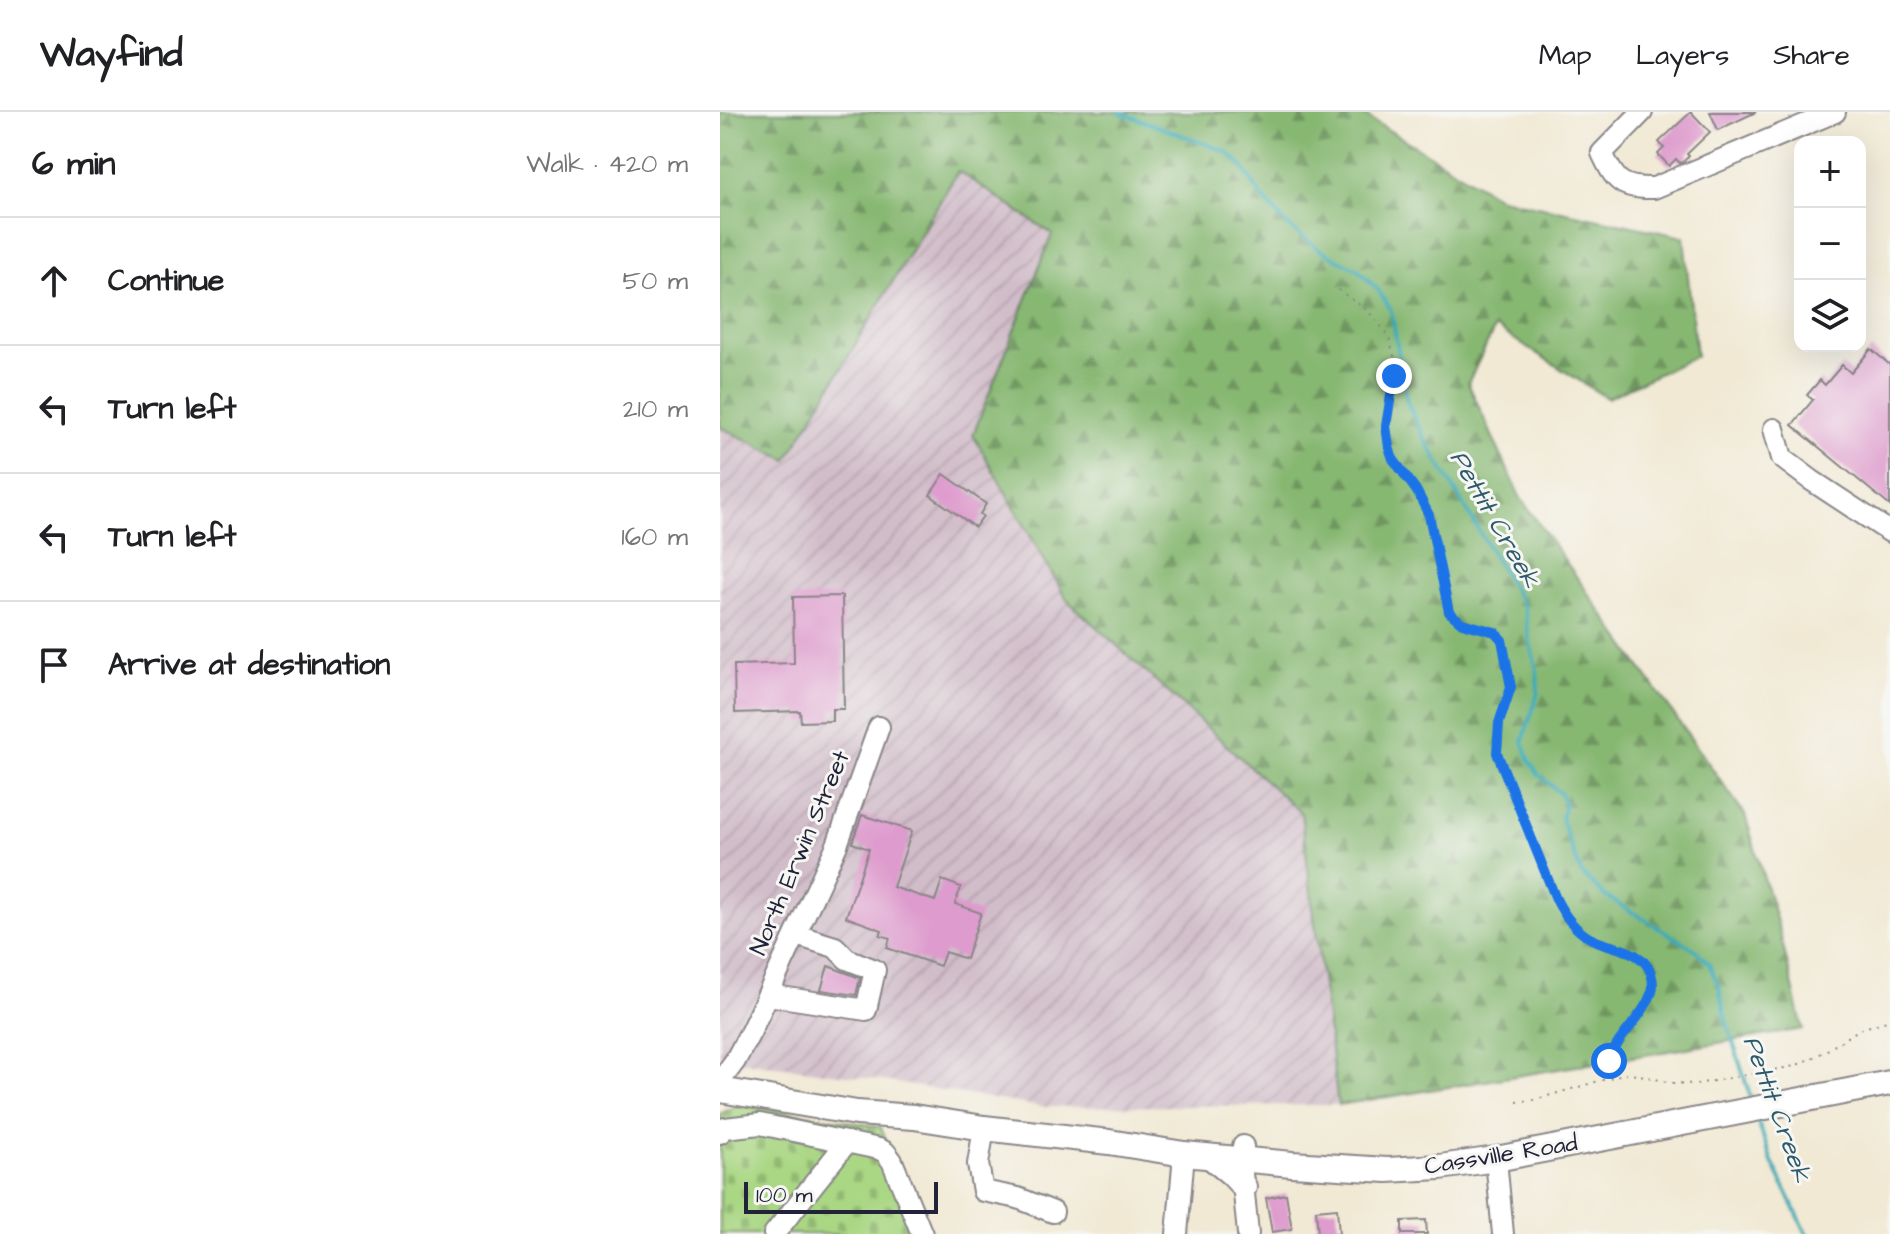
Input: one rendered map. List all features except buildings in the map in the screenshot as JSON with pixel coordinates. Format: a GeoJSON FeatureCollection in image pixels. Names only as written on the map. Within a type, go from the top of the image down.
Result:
{"type":"FeatureCollection","features":[{"type":"Feature","properties":{"kind":"main road","name":"Cassville Road"},"geometry":{"type":"LineString","coordinates":[[1109,1142],[1183,1141],[1243,1153],[1387,1170],[1440,1167],[1496,1159],[1857,1081],[1890,1069]]}},
{"type":"Feature","properties":{"kind":"main road","name":"Cassville Road"},"geometry":{"type":"LineString","coordinates":[[721,1080],[857,1113],[914,1117],[1211,1157],[1243,1153],[1434,1154],[1707,1111]]}},
{"type":"Feature","properties":{"kind":"main road","name":"Cassville Road"},"geometry":{"type":"LineString","coordinates":[[1857,1081],[1890,1083]]}},
{"type":"Feature","properties":{"kind":"main road"},"geometry":{"type":"LineString","coordinates":[[1211,1157],[1244,1187]]}},
{"type":"Feature","properties":{"kind":"street"},"geometry":{"type":"LineString","coordinates":[[1642,112],[1602,153],[1613,177],[1635,189],[1654,188],[1835,112]]}},
{"type":"Feature","properties":{"kind":"street"},"geometry":{"type":"LineString","coordinates":[[1774,429],[1782,458],[1890,532]]}},
{"type":"Feature","properties":{"kind":"street","name":"North Erwin Street"},"geometry":{"type":"LineString","coordinates":[[721,1080],[735,1061],[768,995],[837,845],[879,727]]}},
{"type":"Feature","properties":{"kind":"street"},"geometry":{"type":"LineString","coordinates":[[768,995],[866,1010],[875,970],[847,959],[835,947],[796,935]]}},
{"type":"Feature","properties":{"kind":"street"},"geometry":{"type":"LineString","coordinates":[[720,1133],[725,1128],[760,1124],[874,1147],[889,1156],[922,1234]]}},
{"type":"Feature","properties":{"kind":"street"},"geometry":{"type":"LineString","coordinates":[[984,1128],[978,1164],[983,1191],[1018,1198],[1053,1212]]}},
{"type":"Feature","properties":{"kind":"street"},"geometry":{"type":"LineString","coordinates":[[774,1234],[847,1142]]}},
{"type":"Feature","properties":{"kind":"street"},"geometry":{"type":"LineString","coordinates":[[1243,1153],[1248,1234]]}},
{"type":"Feature","properties":{"kind":"street"},"geometry":{"type":"LineString","coordinates":[[1177,1234],[1184,1154]]}},
{"type":"Feature","properties":{"kind":"street"},"geometry":{"type":"LineString","coordinates":[[1496,1159],[1503,1234]]}},
{"type":"Feature","properties":{"kind":"path"},"geometry":{"type":"LineString","coordinates":[[1338,290],[1367,310],[1389,338],[1394,356],[1394,376],[1386,435],[1393,459],[1416,490],[1429,515],[1449,612],[1462,623],[1495,632],[1502,640],[1511,687],[1499,723],[1497,753],[1561,909],[1570,923],[1591,938],[1638,955],[1652,976],[1653,988],[1646,1004],[1611,1057],[1608,1066],[1610,1077]]}},
{"type":"Feature","properties":{"kind":"path"},"geometry":{"type":"LineString","coordinates":[[1517,1102],[1615,1076],[1631,1074],[1671,1083],[1697,1084],[1795,1066],[1860,1029],[1890,1020]]}},
{"type":"Feature","properties":{"kind":"shaded area"},"geometry":{"type":"Polygon","coordinates":[[[958,171],[1053,234],[973,435],[1067,600],[1301,813],[1338,1105],[1042,1107],[720,1058],[720,427],[787,460],[958,171]]]}},
{"type":"Feature","properties":{"kind":"green space"},"geometry":{"type":"Polygon","coordinates":[[[720,112],[1359,112],[1500,198],[1684,237],[1696,356],[1607,398],[1495,327],[1468,383],[1520,497],[1745,815],[1779,929],[1803,1029],[1338,1105],[1301,813],[1067,600],[973,435],[1052,234],[958,171],[787,460],[720,427],[720,112]]]}},
{"type":"Feature","properties":{"kind":"green space"},"geometry":{"type":"Polygon","coordinates":[[[740,1104],[880,1127],[931,1234],[720,1234],[720,1114],[740,1104]]]}},
{"type":"Feature","properties":{"kind":"waterway","name":"Pettit Creek"},"geometry":{"type":"LineString","coordinates":[[1119,112],[1227,152],[1242,166],[1262,197],[1288,226],[1320,250],[1357,269],[1378,290],[1391,310],[1407,402],[1424,438],[1524,607],[1537,670],[1538,693],[1523,741],[1538,774],[1560,793],[1565,804],[1561,819],[1581,873],[1605,896],[1696,950],[1709,964],[1719,987],[1725,1017],[1751,1099]]}},
{"type":"Feature","properties":{"kind":"waterway","name":"Pettit Creek"},"geometry":{"type":"LineString","coordinates":[[1757,1119],[1772,1162],[1807,1234]]}},
{"type":"Feature","properties":{"kind":"route"},"geometry":{"type":"LineString","coordinates":[[1394,376],[1386,426],[1389,447],[1393,459],[1416,490],[1429,515],[1449,612],[1462,623],[1495,632],[1502,640],[1511,687],[1497,732],[1497,753],[1556,899],[1570,923],[1597,941],[1638,955],[1652,976],[1653,988],[1646,1004],[1609,1061]]}}]}
